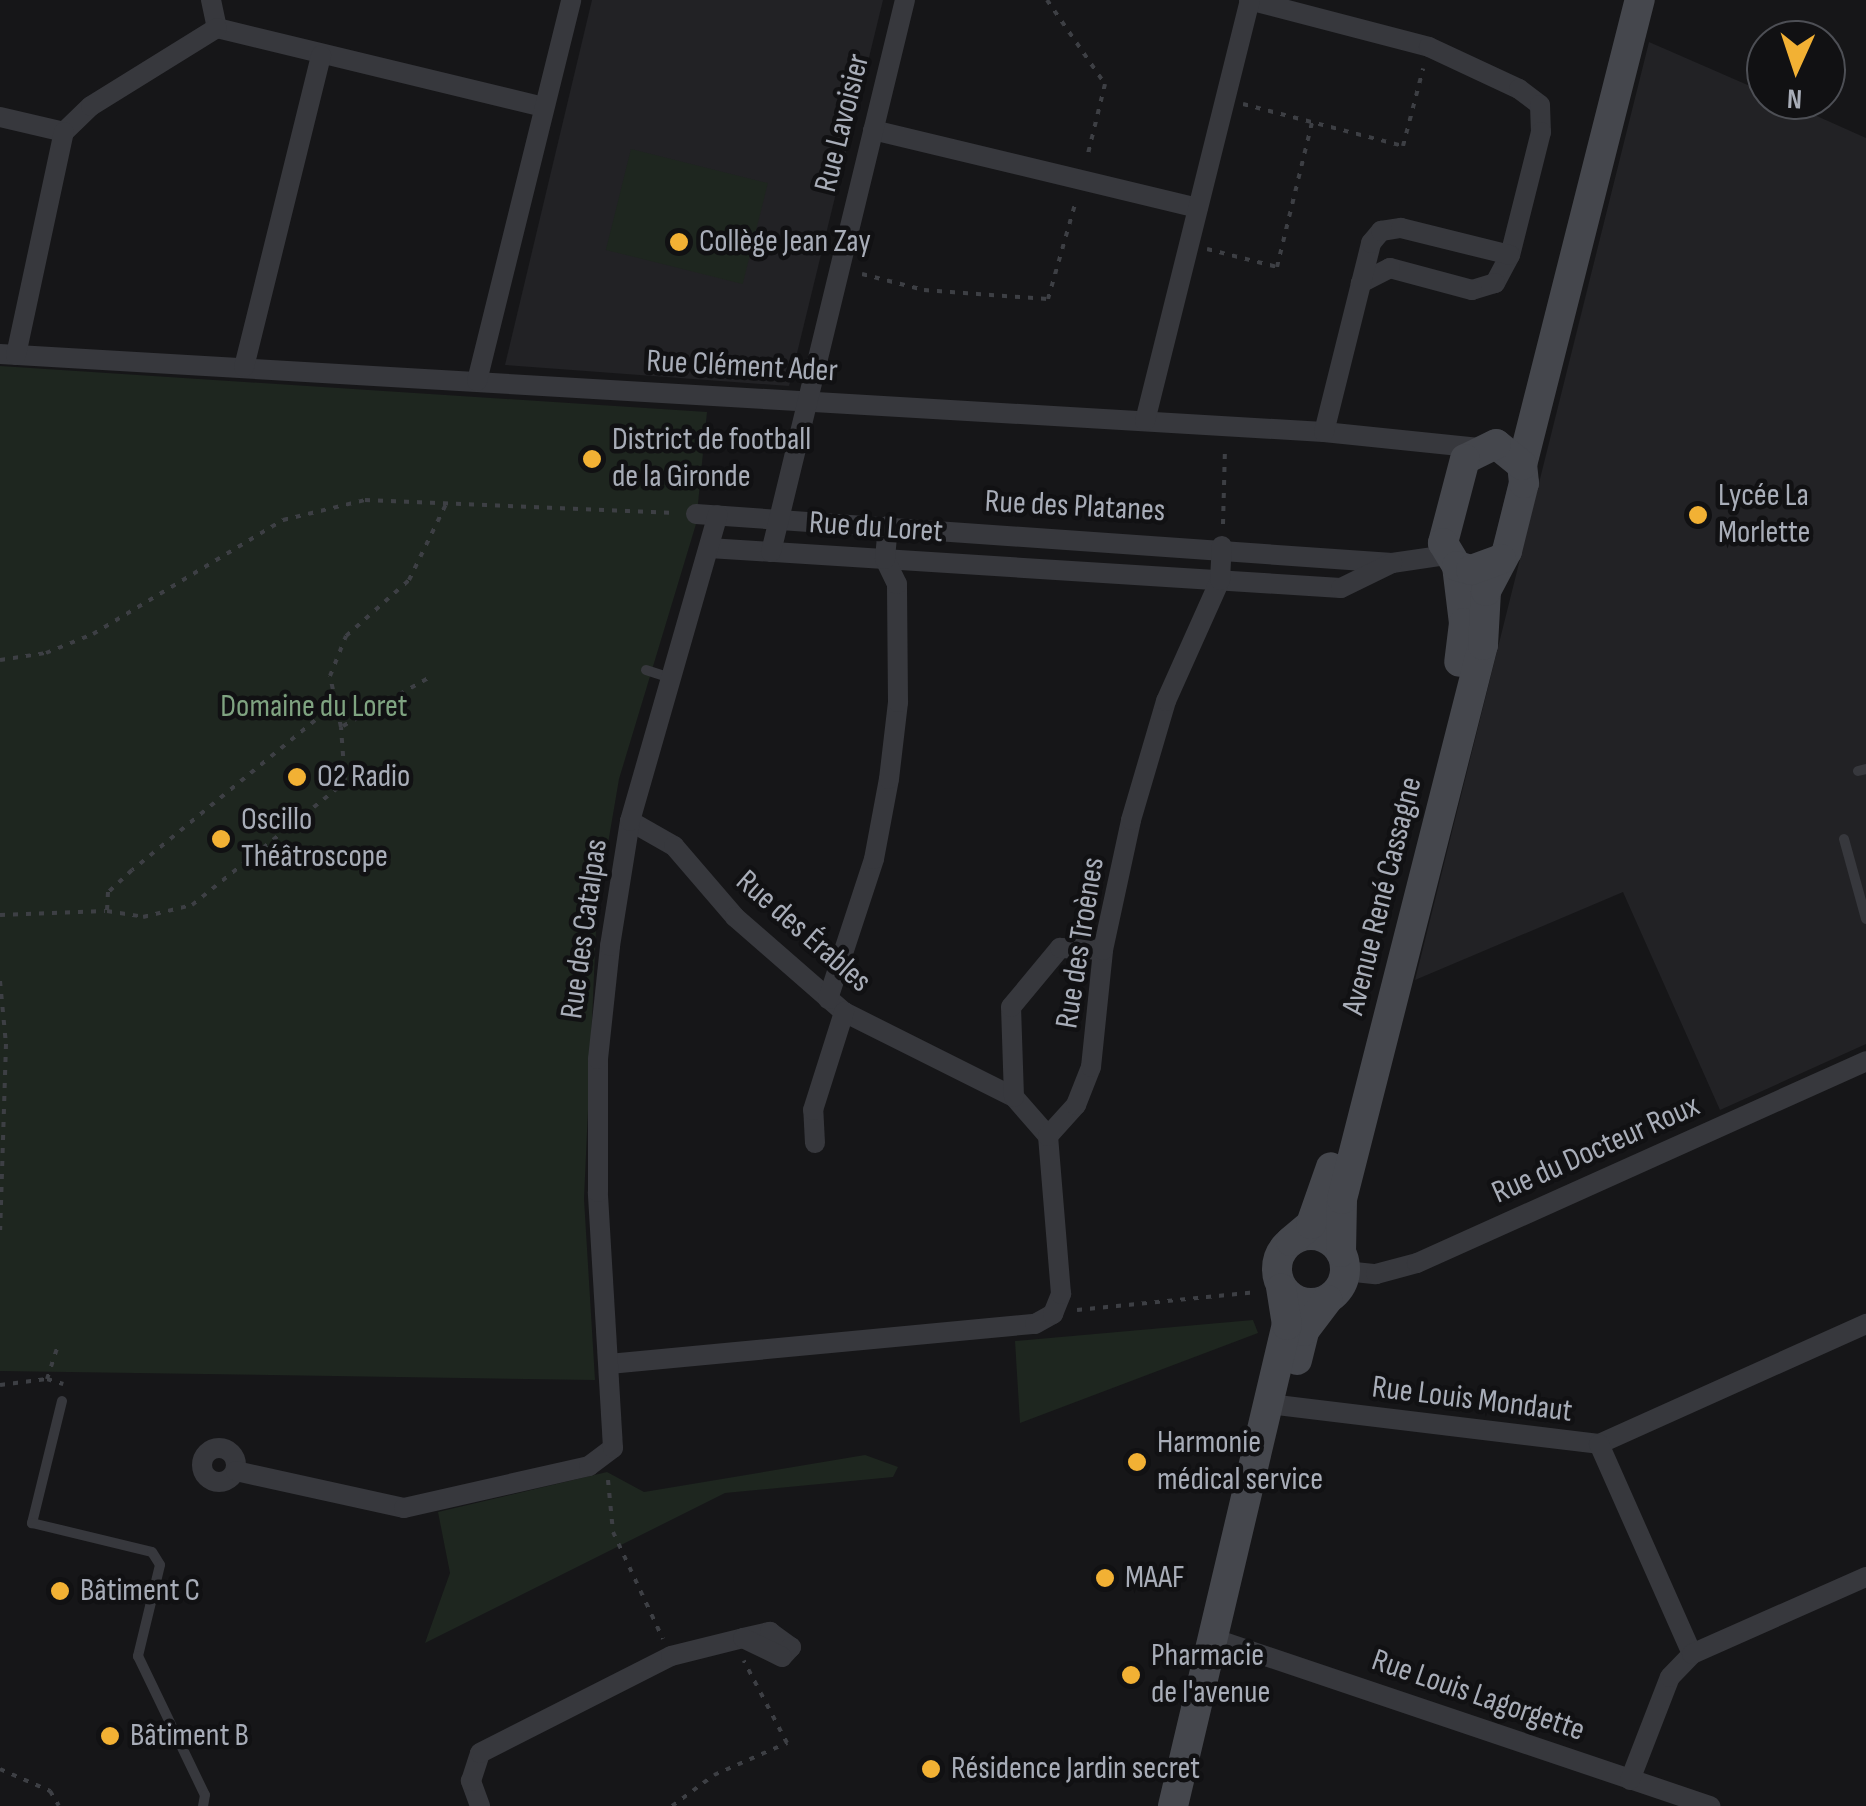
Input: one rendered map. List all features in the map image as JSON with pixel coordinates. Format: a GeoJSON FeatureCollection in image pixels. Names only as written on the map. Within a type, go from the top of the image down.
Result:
{"type":"FeatureCollection","features":[{"type":"Feature","properties":{"kind":"main road","name":"Avenue René Cassagne"},"geometry":{"type":"LineString","coordinates":[[1277,1405],[1287,1325],[1276,1268],[1292,1240],[1311,1224],[1324,1197],[1462,654],[1452,560],[1443,542],[1456,480],[1465,459],[1509,419],[1519,391],[1621,0]]}},
{"type":"Feature","properties":{"kind":"main road","name":"Avenue René Cassagne"},"geometry":{"type":"LineString","coordinates":[[1172,1806],[1220,1640],[1277,1405],[1304,1331],[1327,1300],[1343,1262],[1342,1199],[1483,645],[1486,592],[1501,559],[1524,484],[1522,465],[1640,0]]}},
{"type":"Feature","properties":{"kind":"main road"},"geometry":{"type":"LineString","coordinates":[[1479,448],[1496,444],[1522,465]]}},
{"type":"Feature","properties":{"kind":"main road"},"geometry":{"type":"LineString","coordinates":[[1452,560],[1471,570],[1501,559]]}},
{"type":"Feature","properties":{"kind":"main road"},"geometry":{"type":"LineString","coordinates":[[1292,1240],[1324,1238],[1343,1262]]}},
{"type":"Feature","properties":{"kind":"main road"},"geometry":{"type":"LineString","coordinates":[[1282,1288],[1297,1301],[1327,1300]]}},
{"type":"Feature","properties":{"kind":"main road","name":"Avenue René Cassagne"},"geometry":{"type":"LineString","coordinates":[[1191,1806],[1220,1640]]}},
{"type":"Feature","properties":{"kind":"street"},"geometry":{"type":"LineString","coordinates":[[210,0],[217,28]]}},
{"type":"Feature","properties":{"kind":"street"},"geometry":{"type":"LineString","coordinates":[[477,381],[571,0]]}},
{"type":"Feature","properties":{"kind":"street","name":"Rue Lavoisier"},"geometry":{"type":"LineString","coordinates":[[771,552],[803,400],[906,0]]}},
{"type":"Feature","properties":{"kind":"street"},"geometry":{"type":"LineString","coordinates":[[1145,421],[1250,0],[1317,7],[1429,47],[1519,88],[1540,105],[1541,132],[1510,255],[1494,283],[1472,290],[1390,268],[1361,283]]}},
{"type":"Feature","properties":{"kind":"street"},"geometry":{"type":"LineString","coordinates":[[8,354],[64,132],[91,106],[217,28],[544,108]]}},
{"type":"Feature","properties":{"kind":"street"},"geometry":{"type":"LineString","coordinates":[[244,367],[321,55]]}},
{"type":"Feature","properties":{"kind":"street"},"geometry":{"type":"LineString","coordinates":[[0,118],[64,132]]}},
{"type":"Feature","properties":{"kind":"street"},"geometry":{"type":"LineString","coordinates":[[873,130],[1198,208]]}},
{"type":"Feature","properties":{"kind":"street"},"geometry":{"type":"LineString","coordinates":[[1324,432],[1361,283],[1381,231],[1401,228],[1510,255]]}},
{"type":"Feature","properties":{"kind":"street","name":"Rue Clément Ader"},"geometry":{"type":"LineString","coordinates":[[8,354],[1324,432],[1479,448]]}},
{"type":"Feature","properties":{"kind":"street","name":"Rue des Platanes"},"geometry":{"type":"LineString","coordinates":[[707,514],[1222,541],[1392,563],[1452,560]]}},
{"type":"Feature","properties":{"kind":"street","name":"Rue des Catalpas"},"geometry":{"type":"LineString","coordinates":[[604,1460],[616,1432],[598,1058],[630,821],[709,548],[707,514]]}},
{"type":"Feature","properties":{"kind":"street"},"geometry":{"type":"LineString","coordinates":[[815,1144],[812,1110],[890,779],[898,702],[896,584],[885,559],[888,526]]}},
{"type":"Feature","properties":{"kind":"street"},"geometry":{"type":"LineString","coordinates":[[1220,580],[1222,541]]}},
{"type":"Feature","properties":{"kind":"street","name":"Rue du Loret"},"geometry":{"type":"LineString","coordinates":[[709,548],[1340,588],[1392,563]]}},
{"type":"Feature","properties":{"kind":"street","name":"Rue des Troènes"},"geometry":{"type":"LineString","coordinates":[[1048,1136],[1076,1105],[1091,1067],[1104,950],[1166,701],[1220,580]]}},
{"type":"Feature","properties":{"kind":"street","name":"Rue des Érables"},"geometry":{"type":"LineString","coordinates":[[630,821],[674,846],[736,917],[836,1006],[1014,1097],[1048,1136]]}},
{"type":"Feature","properties":{"kind":"street"},"geometry":{"type":"LineString","coordinates":[[1014,1097],[1012,1007],[1060,948],[1104,950]]}},
{"type":"Feature","properties":{"kind":"street","name":"Rue du Docteur Roux"},"geometry":{"type":"LineString","coordinates":[[1343,1262],[1376,1274],[1417,1263],[1866,1061]]}},
{"type":"Feature","properties":{"kind":"street"},"geometry":{"type":"LineString","coordinates":[[610,1364],[1035,1324],[1052,1314],[1061,1294],[1048,1136]]}},
{"type":"Feature","properties":{"kind":"street","name":"Rue Louis Mondaut"},"geometry":{"type":"LineString","coordinates":[[1277,1405],[1599,1444],[1866,1324]]}},
{"type":"Feature","properties":{"kind":"street"},"geometry":{"type":"LineString","coordinates":[[1599,1444],[1692,1654]]}},
{"type":"Feature","properties":{"kind":"street"},"geometry":{"type":"LineString","coordinates":[[236,1471],[404,1508],[604,1460]]}},
{"type":"Feature","properties":{"kind":"street"},"geometry":{"type":"LineString","coordinates":[[1630,1780],[1670,1677],[1692,1654],[1866,1577]]}},
{"type":"Feature","properties":{"kind":"street"},"geometry":{"type":"LineString","coordinates":[[480,1806],[471,1781],[480,1753],[670,1656],[738,1639]]}},
{"type":"Feature","properties":{"kind":"street","name":"Rue Louis Lagorgette"},"geometry":{"type":"LineString","coordinates":[[1220,1640],[1710,1806]]}},
{"type":"Feature","properties":{"kind":"lane"},"geometry":{"type":"LineString","coordinates":[[646,670],[671,678]]}},
{"type":"Feature","properties":{"kind":"lane"},"geometry":{"type":"LineString","coordinates":[[1844,838],[1866,919]]}},
{"type":"Feature","properties":{"kind":"lane"},"geometry":{"type":"LineString","coordinates":[[62,1401],[32,1524],[152,1552],[160,1565],[138,1656],[205,1795],[203,1806]]}},
{"type":"Feature","properties":{"kind":"path"},"geometry":{"type":"LineString","coordinates":[[1047,0],[1105,84],[1085,168]]}},
{"type":"Feature","properties":{"kind":"path"},"geometry":{"type":"LineString","coordinates":[[1239,103],[1404,146],[1426,60]]}},
{"type":"Feature","properties":{"kind":"path"},"geometry":{"type":"LineString","coordinates":[[1204,248],[1276,266],[1312,122]]}},
{"type":"Feature","properties":{"kind":"path"},"geometry":{"type":"LineString","coordinates":[[852,272],[924,290],[1048,299],[1078,194]]}},
{"type":"Feature","properties":{"kind":"path"},"geometry":{"type":"LineString","coordinates":[[1222,541],[1225,444]]}},
{"type":"Feature","properties":{"kind":"path"},"geometry":{"type":"LineString","coordinates":[[0,660],[46,654],[93,634],[284,520],[365,500],[707,514]]}},
{"type":"Feature","properties":{"kind":"path"},"geometry":{"type":"LineString","coordinates":[[0,915],[108,911],[143,917],[192,905],[346,782],[341,727],[330,676],[346,636],[408,580],[446,502]]}},
{"type":"Feature","properties":{"kind":"path"},"geometry":{"type":"LineString","coordinates":[[341,727],[430,677]]}},
{"type":"Feature","properties":{"kind":"path"},"geometry":{"type":"LineString","coordinates":[[108,911],[108,892],[120,881],[335,704]]}},
{"type":"Feature","properties":{"kind":"path"},"geometry":{"type":"LineString","coordinates":[[0,981],[6,1044],[0,1230]]}},
{"type":"Feature","properties":{"kind":"path"},"geometry":{"type":"LineString","coordinates":[[1052,1314],[1282,1288]]}},
{"type":"Feature","properties":{"kind":"path"},"geometry":{"type":"LineString","coordinates":[[0,1385],[46,1379],[58,1345]]}},
{"type":"Feature","properties":{"kind":"path"},"geometry":{"type":"LineString","coordinates":[[604,1460],[613,1532],[670,1656]]}},
{"type":"Feature","properties":{"kind":"path"},"geometry":{"type":"LineString","coordinates":[[672,1806],[714,1775],[788,1743],[738,1639]]}},
{"type":"Feature","properties":{"kind":"path"},"geometry":{"type":"LineString","coordinates":[[0,1769],[50,1790],[59,1806]]}},
{"type":"Feature","properties":{"kind":"shaded area","name":"Collège Jean Zay"},"geometry":{"type":"Polygon","coordinates":[[[592,0],[883,0],[789,386],[505,365],[592,0]]]}},
{"type":"Feature","properties":{"kind":"shaded area","name":"Lycée La Morlette"},"geometry":{"type":"Polygon","coordinates":[[[1649,42],[1746,84],[1746,120],[1826,120],[1866,138],[1866,1044],[1720,1110],[1623,892],[1415,980],[1649,42]]]}},
{"type":"Feature","properties":{"kind":"green space"},"geometry":{"type":"Polygon","coordinates":[[[631,149],[768,183],[743,284],[606,250],[631,149]]]}},
{"type":"Feature","properties":{"kind":"green space","name":"Domaine du Loret"},"geometry":{"type":"Polygon","coordinates":[[[0,366],[707,412],[696,524],[619,779],[597,908],[584,1199],[595,1380],[0,1371],[0,366]]]}},
{"type":"Feature","properties":{"kind":"green space"},"geometry":{"type":"Polygon","coordinates":[[[1253,1320],[1258,1333],[1020,1423],[1015,1341],[1253,1320]]]}},
{"type":"Feature","properties":{"kind":"green space"},"geometry":{"type":"Polygon","coordinates":[[[865,1455],[898,1467],[893,1477],[725,1493],[425,1643],[450,1573],[438,1512],[607,1472],[644,1492],[865,1455]]]}},
{"type":"Feature","properties":{"kind":"place","name":"Collège Jean Zay"},"geometry":{"type":"Point","coordinates":[679,242]}},
{"type":"Feature","properties":{"kind":"place","name":"District de football de la Gironde"},"geometry":{"type":"Point","coordinates":[592,459]}},
{"type":"Feature","properties":{"kind":"place","name":"Lycée La Morlette"},"geometry":{"type":"Point","coordinates":[1698,515]}},
{"type":"Feature","properties":{"kind":"place","name":"O2 Radio"},"geometry":{"type":"Point","coordinates":[297,777]}},
{"type":"Feature","properties":{"kind":"place","name":"Oscillo Théâtroscope"},"geometry":{"type":"Point","coordinates":[221,839]}},
{"type":"Feature","properties":{"kind":"place","name":"Harmonie médical service"},"geometry":{"type":"Point","coordinates":[1137,1462]}},
{"type":"Feature","properties":{"kind":"place","name":"MAAF"},"geometry":{"type":"Point","coordinates":[1105,1578]}},
{"type":"Feature","properties":{"kind":"place","name":"Bâtiment C"},"geometry":{"type":"Point","coordinates":[60,1591]}},
{"type":"Feature","properties":{"kind":"place","name":"Pharmacie de l'avenue"},"geometry":{"type":"Point","coordinates":[1131,1675]}},
{"type":"Feature","properties":{"kind":"place","name":"Bâtiment B"},"geometry":{"type":"Point","coordinates":[110,1736]}},
{"type":"Feature","properties":{"kind":"place","name":"Résidence Jardin secret"},"geometry":{"type":"Point","coordinates":[931,1769]}}]}
